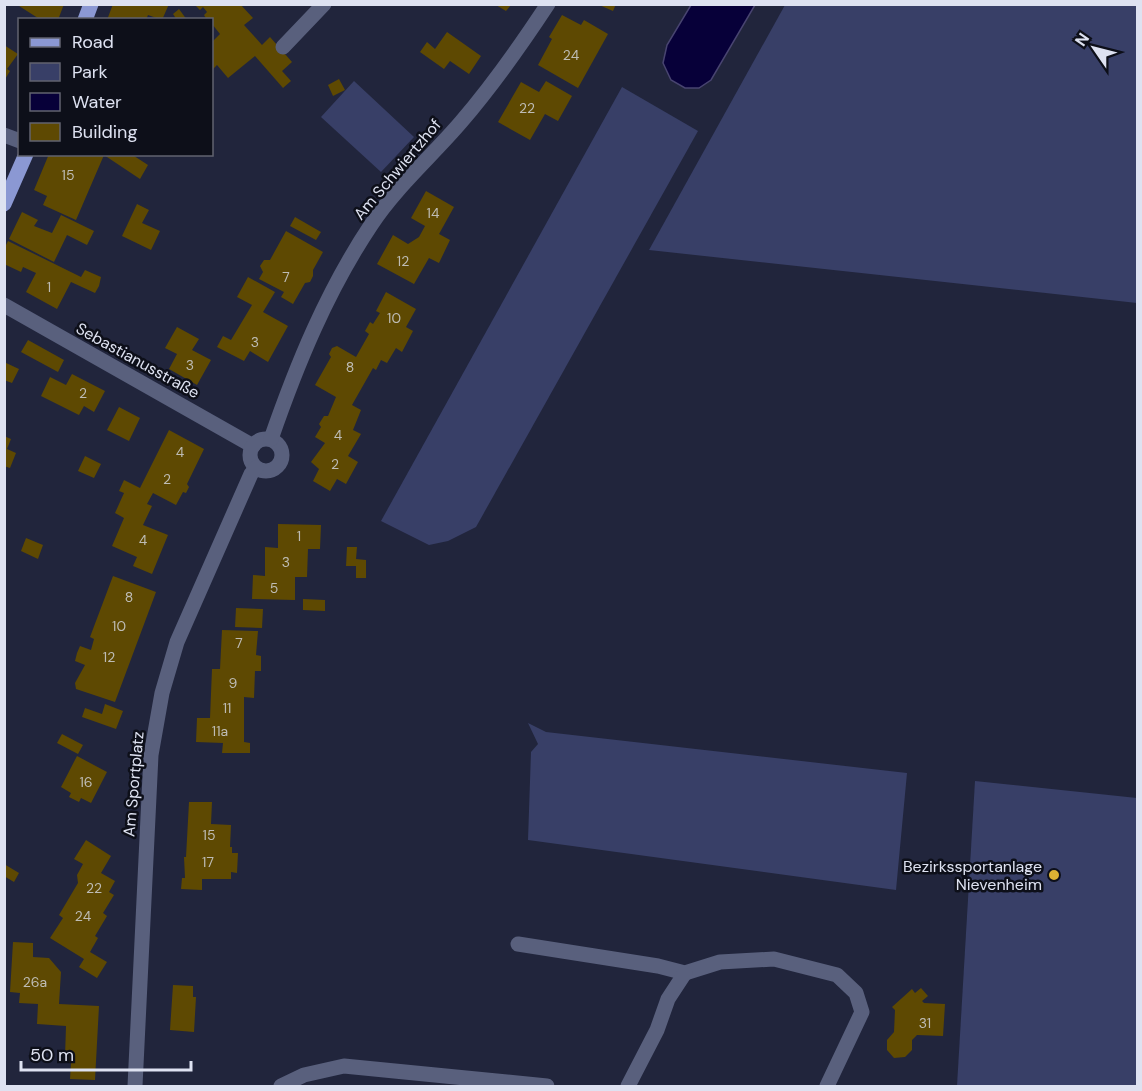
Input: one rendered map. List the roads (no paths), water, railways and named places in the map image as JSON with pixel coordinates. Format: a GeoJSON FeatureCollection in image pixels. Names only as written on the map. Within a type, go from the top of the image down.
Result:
{"type":"FeatureCollection","features":[{"type":"Feature","properties":{"kind":"main road"},"geometry":{"type":"LineString","coordinates":[[4,204],[25,156]]}},
{"type":"Feature","properties":{"kind":"street"},"geometry":{"type":"LineString","coordinates":[[283,47],[324,4]]}},
{"type":"Feature","properties":{"kind":"street","name":"Am Schwiertzhof"},"geometry":{"type":"LineString","coordinates":[[271,439],[311,334],[371,224],[469,113],[516,53],[548,4]]}},
{"type":"Feature","properties":{"kind":"street","name":"Sebastianusstraße"},"geometry":{"type":"LineString","coordinates":[[4,305],[253,446]]}},
{"type":"Feature","properties":{"kind":"street"},"geometry":{"type":"LineString","coordinates":[[261,439],[271,439],[281,447],[283,453],[280,465],[268,471],[256,468],[251,462],[250,453],[253,446],[261,439]]}},
{"type":"Feature","properties":{"kind":"street","name":"Am Sportplatz"},"geometry":{"type":"LineString","coordinates":[[135,1086],[151,755],[162,693],[177,642],[251,474],[256,468]]}},
{"type":"Feature","properties":{"kind":"street"},"geometry":{"type":"LineString","coordinates":[[518,944],[658,966],[685,973],[720,962],[774,959],[837,975],[856,993],[862,1012],[827,1086]]}},
{"type":"Feature","properties":{"kind":"street"},"geometry":{"type":"LineString","coordinates":[[628,1086],[657,1030],[668,999],[685,973]]}},
{"type":"Feature","properties":{"kind":"street"},"geometry":{"type":"LineString","coordinates":[[281,1086],[304,1075],[344,1066],[547,1086]]}},
{"type":"Feature","properties":{"kind":"water"},"geometry":{"type":"Polygon","coordinates":[[[691,5],[755,5],[711,80],[699,88],[685,88],[671,80],[663,63],[667,45],[691,5]]]}},
{"type":"Feature","properties":{"kind":"place","name":"Bezirkssportanlage Nievenheim"},"geometry":{"type":"Point","coordinates":[1054,875]}}]}
